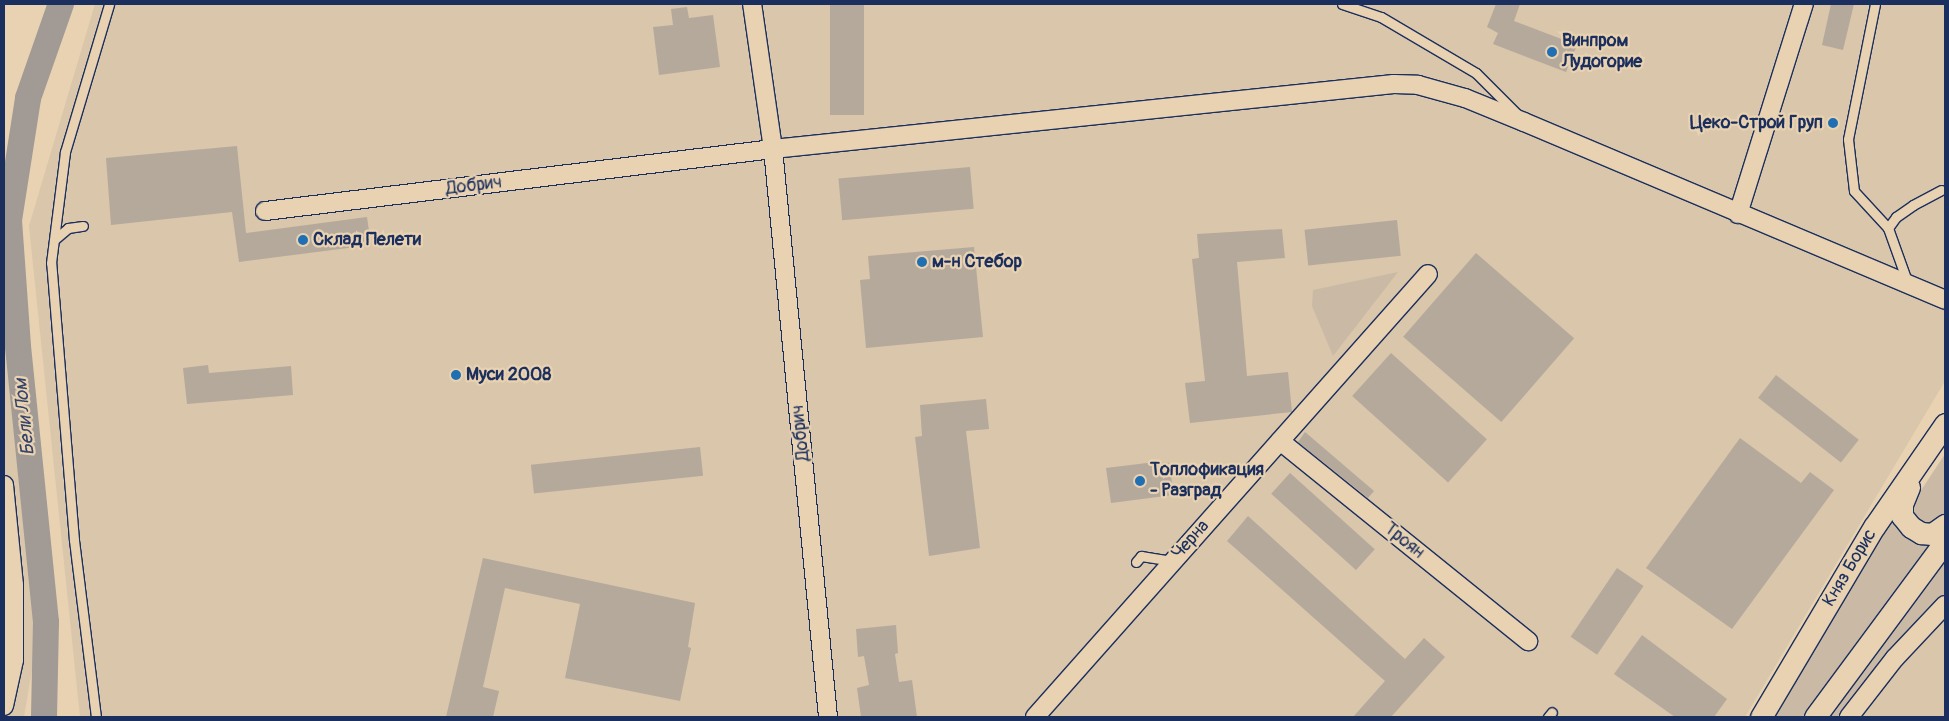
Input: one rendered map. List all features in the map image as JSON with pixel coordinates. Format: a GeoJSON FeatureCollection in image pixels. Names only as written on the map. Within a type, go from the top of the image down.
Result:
{"type":"FeatureCollection","features":[{"type":"Feature","properties":{"kind":"street","name":"Добрич"},"geometry":{"type":"LineString","coordinates":[[752,4],[773,149],[828,717]]}},
{"type":"Feature","properties":{"kind":"street"},"geometry":{"type":"LineString","coordinates":[[1738,214],[1804,4]]}},
{"type":"Feature","properties":{"kind":"street"},"geometry":{"type":"LineString","coordinates":[[773,149],[1394,84],[1440,90],[1524,122],[1916,290],[1945,300]]}},
{"type":"Feature","properties":{"kind":"street","name":"Добрич"},"geometry":{"type":"LineString","coordinates":[[265,211],[773,149]]}},
{"type":"Feature","properties":{"kind":"street","name":"Черна"},"geometry":{"type":"LineString","coordinates":[[1035,717],[1428,274]]}},
{"type":"Feature","properties":{"kind":"street"},"geometry":{"type":"LineString","coordinates":[[1916,290],[1945,307]]}},
{"type":"Feature","properties":{"kind":"street"},"geometry":{"type":"LineString","coordinates":[[1945,417],[1926,450],[1902,504],[1902,516],[1921,533],[1932,534],[1945,525]]}},
{"type":"Feature","properties":{"kind":"street","name":"Княз Борис"},"geometry":{"type":"LineString","coordinates":[[1761,717],[1874,527],[1945,424]]}},
{"type":"Feature","properties":{"kind":"street","name":"Троян"},"geometry":{"type":"LineString","coordinates":[[1280,440],[1528,641]]}},
{"type":"Feature","properties":{"kind":"street"},"geometry":{"type":"LineString","coordinates":[[4,486],[14,585],[14,660],[4,706]]}},
{"type":"Feature","properties":{"kind":"street"},"geometry":{"type":"LineString","coordinates":[[1815,717],[1945,541]]}},
{"type":"Feature","properties":{"kind":"street"},"geometry":{"type":"LineString","coordinates":[[1849,717],[1895,658],[1945,605]]}},
{"type":"Feature","properties":{"kind":"lane"},"geometry":{"type":"LineString","coordinates":[[96,717],[74,540],[51,263],[65,152],[109,4]]}},
{"type":"Feature","properties":{"kind":"lane"},"geometry":{"type":"LineString","coordinates":[[1342,4],[1381,17],[1476,73],[1524,122]]}},
{"type":"Feature","properties":{"kind":"lane"},"geometry":{"type":"LineString","coordinates":[[1875,4],[1848,139],[1854,191],[1888,228],[1916,290]]}},
{"type":"Feature","properties":{"kind":"lane"},"geometry":{"type":"LineString","coordinates":[[1888,228],[1896,217],[1913,205],[1942,190]]}},
{"type":"Feature","properties":{"kind":"lane"},"geometry":{"type":"LineString","coordinates":[[55,239],[68,228],[82,226]]}},
{"type":"Feature","properties":{"kind":"lane"},"geometry":{"type":"LineString","coordinates":[[1136,562],[1141,556],[1173,561]]}},
{"type":"Feature","properties":{"kind":"shaded area"},"geometry":{"type":"Polygon","coordinates":[[[95,4],[1945,4],[1945,381],[1745,717],[80,717],[29,226],[95,4]]]}},
{"type":"Feature","properties":{"kind":"shaded area"},"geometry":{"type":"Polygon","coordinates":[[[1398,272],[1333,356],[1312,306],[1313,290],[1398,272]]]}},
{"type":"Feature","properties":{"kind":"shaded area"},"geometry":{"type":"Polygon","coordinates":[[[4,286],[38,634],[24,717],[4,717],[4,286]]]}},
{"type":"Feature","properties":{"kind":"shaded area"},"geometry":{"type":"Polygon","coordinates":[[[1945,454],[1945,515],[1935,522],[1924,523],[1913,512],[1912,504],[1945,454]]]}},
{"type":"Feature","properties":{"kind":"shaded area"},"geometry":{"type":"Polygon","coordinates":[[[1888,520],[1894,520],[1905,537],[1930,545],[1928,553],[1804,717],[1772,717],[1888,520]]]}},
{"type":"Feature","properties":{"kind":"shaded area"},"geometry":{"type":"Polygon","coordinates":[[[1945,559],[1945,596],[1892,650],[1839,717],[1826,717],[1945,559]]]}},
{"type":"Feature","properties":{"kind":"shaded area"},"geometry":{"type":"Polygon","coordinates":[[[1945,578],[1945,717],[1834,717],[1945,578]]]}},
{"type":"Feature","properties":{"kind":"building"},"geometry":{"type":"Polygon","coordinates":[[[830,4],[864,4],[864,115],[830,115],[830,4]]]}},
{"type":"Feature","properties":{"kind":"building"},"geometry":{"type":"Polygon","coordinates":[[[1496,4],[1520,4],[1514,21],[1577,45],[1566,72],[1493,44],[1498,33],[1487,27],[1496,4]]]}},
{"type":"Feature","properties":{"kind":"building"},"geometry":{"type":"Polygon","coordinates":[[[1831,4],[1854,4],[1843,50],[1822,45],[1831,4]]]}},
{"type":"Feature","properties":{"kind":"building"},"geometry":{"type":"Polygon","coordinates":[[[687,7],[689,18],[713,15],[720,67],[659,75],[653,27],[673,25],[671,9],[687,7]]]}},
{"type":"Feature","properties":{"kind":"building"},"geometry":{"type":"Polygon","coordinates":[[[237,146],[246,233],[367,217],[371,245],[239,262],[232,212],[111,225],[106,158],[237,146]]]}},
{"type":"Feature","properties":{"kind":"building"},"geometry":{"type":"Polygon","coordinates":[[[970,167],[974,209],[842,220],[839,179],[970,167]]]}},
{"type":"Feature","properties":{"kind":"building"},"geometry":{"type":"Polygon","coordinates":[[[1397,220],[1401,256],[1308,266],[1305,230],[1397,220]]]}},
{"type":"Feature","properties":{"kind":"building"},"geometry":{"type":"Polygon","coordinates":[[[1282,229],[1285,258],[1237,262],[1247,376],[1288,372],[1292,412],[1190,423],[1185,383],[1205,381],[1192,259],[1199,258],[1197,234],[1282,229]]]}},
{"type":"Feature","properties":{"kind":"building"},"geometry":{"type":"Polygon","coordinates":[[[974,247],[983,337],[866,348],[860,280],[870,279],[868,256],[974,247]]]}},
{"type":"Feature","properties":{"kind":"building"},"geometry":{"type":"Polygon","coordinates":[[[1476,253],[1574,338],[1501,422],[1403,337],[1476,253]]]}},
{"type":"Feature","properties":{"kind":"building"},"geometry":{"type":"Polygon","coordinates":[[[1391,353],[1487,439],[1448,482],[1352,396],[1391,353]]]}},
{"type":"Feature","properties":{"kind":"building"},"geometry":{"type":"Polygon","coordinates":[[[208,365],[209,373],[291,366],[293,395],[187,404],[183,368],[208,365]]]}},
{"type":"Feature","properties":{"kind":"building"},"geometry":{"type":"Polygon","coordinates":[[[1776,375],[1859,440],[1841,462],[1758,398],[1776,375]]]}},
{"type":"Feature","properties":{"kind":"building"},"geometry":{"type":"Polygon","coordinates":[[[986,399],[989,429],[966,431],[980,548],[929,556],[915,437],[922,436],[920,405],[986,399]]]}},
{"type":"Feature","properties":{"kind":"building"},"geometry":{"type":"Polygon","coordinates":[[[1305,432],[1374,491],[1368,498],[1298,442],[1305,432]]]}},
{"type":"Feature","properties":{"kind":"building"},"geometry":{"type":"Polygon","coordinates":[[[1740,438],[1801,483],[1810,472],[1834,490],[1732,629],[1646,568],[1740,438]]]}},
{"type":"Feature","properties":{"kind":"building"},"geometry":{"type":"Polygon","coordinates":[[[700,447],[703,476],[534,494],[531,465],[700,447]]]}},
{"type":"Feature","properties":{"kind":"building","name":"Топлофикация - Разград"},"geometry":{"type":"Polygon","coordinates":[[[1155,462],[1170,463],[1173,495],[1111,503],[1106,468],[1155,462]]]}},
{"type":"Feature","properties":{"kind":"building"},"geometry":{"type":"Polygon","coordinates":[[[1290,473],[1375,549],[1356,570],[1271,494],[1290,473]]]}},
{"type":"Feature","properties":{"kind":"building"},"geometry":{"type":"Polygon","coordinates":[[[1248,516],[1405,659],[1424,638],[1445,657],[1391,717],[1353,717],[1385,681],[1227,541],[1248,516]]]}},
{"type":"Feature","properties":{"kind":"building"},"geometry":{"type":"Polygon","coordinates":[[[483,558],[695,603],[688,647],[691,648],[680,701],[565,678],[580,604],[505,588],[483,687],[499,691],[493,717],[446,717],[483,558]]]}},
{"type":"Feature","properties":{"kind":"building"},"geometry":{"type":"Polygon","coordinates":[[[1617,568],[1644,586],[1597,655],[1571,637],[1617,568]]]}},
{"type":"Feature","properties":{"kind":"building"},"geometry":{"type":"Polygon","coordinates":[[[896,625],[898,653],[895,654],[899,682],[912,680],[917,717],[861,717],[857,688],[869,685],[864,656],[858,657],[856,629],[896,625]]]}},
{"type":"Feature","properties":{"kind":"building"},"geometry":{"type":"Polygon","coordinates":[[[1642,635],[1727,699],[1714,717],[1675,717],[1614,674],[1642,635]]]}},
{"type":"Feature","properties":{"kind":"waterway","name":"Бели Лом"},"geometry":{"type":"LineString","coordinates":[[44,717],[46,622],[18,346],[9,220],[28,98],[61,4]]}},
{"type":"Feature","properties":{"kind":"place","name":"Винпром Лудогорие"},"geometry":{"type":"Point","coordinates":[1552,52]}},
{"type":"Feature","properties":{"kind":"place","name":"Цеко-Строй Груп"},"geometry":{"type":"Point","coordinates":[1833,123]}},
{"type":"Feature","properties":{"kind":"place","name":"Склад Пелети"},"geometry":{"type":"Point","coordinates":[303,240]}},
{"type":"Feature","properties":{"kind":"place","name":"м-н Стебор"},"geometry":{"type":"Point","coordinates":[922,262]}},
{"type":"Feature","properties":{"kind":"place","name":"Муси 2008"},"geometry":{"type":"Point","coordinates":[456,375]}},
{"type":"Feature","properties":{"kind":"place","name":"Топлофикация - Разград"},"geometry":{"type":"Point","coordinates":[1140,481]}}]}
